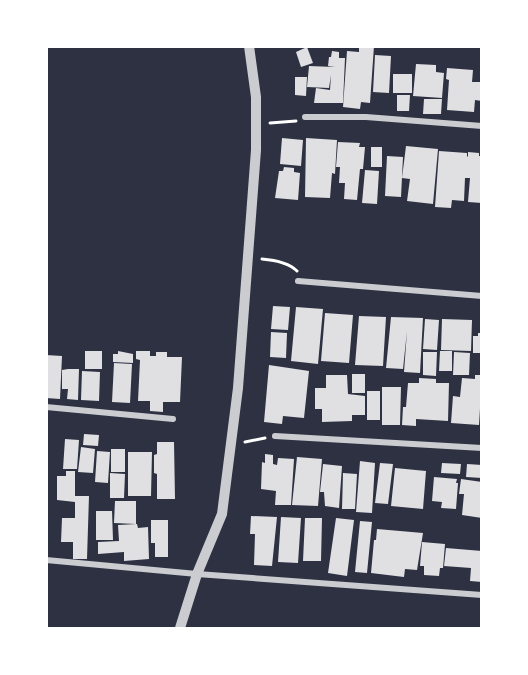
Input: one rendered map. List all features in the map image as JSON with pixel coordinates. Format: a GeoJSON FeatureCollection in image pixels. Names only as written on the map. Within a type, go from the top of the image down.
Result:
{"type":"FeatureCollection","features":[{"type":"Feature","properties":{"kind":"street"},"geometry":{"type":"LineString","coordinates":[[180,628],[197,574],[222,514],[238,388],[256,150],[256,97],[249,46]]}},
{"type":"Feature","properties":{"kind":"street"},"geometry":{"type":"LineString","coordinates":[[305,117],[366,117],[482,126]]}},
{"type":"Feature","properties":{"kind":"street"},"geometry":{"type":"LineString","coordinates":[[298,282],[482,296]]}},
{"type":"Feature","properties":{"kind":"street"},"geometry":{"type":"LineString","coordinates":[[46,407],[173,419]]}},
{"type":"Feature","properties":{"kind":"street"},"geometry":{"type":"LineString","coordinates":[[275,436],[482,448]]}},
{"type":"Feature","properties":{"kind":"street"},"geometry":{"type":"LineString","coordinates":[[46,560],[197,574],[482,595]]}},
{"type":"Feature","properties":{"kind":"path"},"geometry":{"type":"LineString","coordinates":[[256,124],[292,123],[305,117]]}},
{"type":"Feature","properties":{"kind":"path"},"geometry":{"type":"LineString","coordinates":[[248,257],[275,260],[295,268],[299,273],[298,282]]}},
{"type":"Feature","properties":{"kind":"path"},"geometry":{"type":"LineString","coordinates":[[231,444],[275,436]]}},
{"type":"Feature","properties":{"kind":"building"},"geometry":{"type":"Polygon","coordinates":[[[359,46],[374,46],[370,103],[361,102],[360,109],[343,107],[347,51],[359,52],[359,46]]]}},
{"type":"Feature","properties":{"kind":"building"},"geometry":{"type":"Polygon","coordinates":[[[307,47],[313,63],[301,67],[296,52],[307,47]]]}},
{"type":"Feature","properties":{"kind":"building"},"geometry":{"type":"Polygon","coordinates":[[[332,51],[339,52],[339,58],[345,58],[343,103],[314,103],[316,88],[330,90],[331,75],[329,88],[307,87],[309,66],[335,67],[328,66],[332,51]]]}},
{"type":"Feature","properties":{"kind":"building"},"geometry":{"type":"Polygon","coordinates":[[[375,55],[391,56],[389,93],[373,92],[375,55]]]}},
{"type":"Feature","properties":{"kind":"building"},"geometry":{"type":"Polygon","coordinates":[[[416,64],[436,65],[436,72],[444,73],[442,98],[413,96],[416,64]]]}},
{"type":"Feature","properties":{"kind":"building"},"geometry":{"type":"Polygon","coordinates":[[[447,68],[473,70],[472,82],[482,82],[482,101],[475,100],[474,112],[447,110],[449,80],[446,79],[447,68]]]}},
{"type":"Feature","properties":{"kind":"building"},"geometry":{"type":"Polygon","coordinates":[[[393,74],[412,74],[412,93],[393,93],[393,74]]]}},
{"type":"Feature","properties":{"kind":"building"},"geometry":{"type":"Polygon","coordinates":[[[295,77],[307,77],[306,96],[295,95],[295,77]]]}},
{"type":"Feature","properties":{"kind":"building"},"geometry":{"type":"Polygon","coordinates":[[[397,95],[410,95],[409,111],[397,111],[397,95]]]}},
{"type":"Feature","properties":{"kind":"building"},"geometry":{"type":"Polygon","coordinates":[[[424,99],[442,99],[441,114],[423,114],[424,99]]]}},
{"type":"Feature","properties":{"kind":"building"},"geometry":{"type":"Polygon","coordinates":[[[282,138],[303,140],[301,166],[280,164],[282,138]]]}},
{"type":"Feature","properties":{"kind":"building"},"geometry":{"type":"Polygon","coordinates":[[[306,138],[337,140],[335,174],[332,173],[330,198],[305,197],[306,138]]]}},
{"type":"Feature","properties":{"kind":"building"},"geometry":{"type":"Polygon","coordinates":[[[338,142],[360,143],[359,147],[365,147],[357,200],[344,199],[345,183],[339,183],[340,167],[336,167],[338,142]]]}},
{"type":"Feature","properties":{"kind":"building"},"geometry":{"type":"Polygon","coordinates":[[[406,146],[438,149],[433,204],[407,201],[410,179],[402,178],[406,146]]]}},
{"type":"Feature","properties":{"kind":"building"},"geometry":{"type":"Polygon","coordinates":[[[371,147],[382,147],[382,167],[371,167],[371,147]]]}},
{"type":"Feature","properties":{"kind":"building"},"geometry":{"type":"Polygon","coordinates":[[[439,151],[467,153],[468,157],[468,152],[479,153],[479,156],[482,156],[482,203],[468,202],[470,178],[465,178],[464,201],[452,200],[451,208],[435,207],[439,151]]]}},
{"type":"Feature","properties":{"kind":"building"},"geometry":{"type":"Polygon","coordinates":[[[387,156],[403,157],[401,197],[385,196],[387,156]]]}},
{"type":"Feature","properties":{"kind":"building"},"geometry":{"type":"Polygon","coordinates":[[[284,167],[294,168],[294,172],[300,173],[298,200],[275,198],[279,171],[283,171],[284,167]]]}},
{"type":"Feature","properties":{"kind":"building"},"geometry":{"type":"Polygon","coordinates":[[[365,170],[379,171],[377,204],[362,203],[365,170]]]}},
{"type":"Feature","properties":{"kind":"building"},"geometry":{"type":"Polygon","coordinates":[[[273,306],[290,307],[288,330],[271,329],[273,306]]]}},
{"type":"Feature","properties":{"kind":"building"},"geometry":{"type":"Polygon","coordinates":[[[296,307],[323,309],[318,364],[291,361],[296,307]]]}},
{"type":"Feature","properties":{"kind":"building"},"geometry":{"type":"Polygon","coordinates":[[[325,313],[353,315],[349,363],[321,361],[325,313]]]}},
{"type":"Feature","properties":{"kind":"building"},"geometry":{"type":"Polygon","coordinates":[[[359,316],[386,317],[383,366],[355,365],[359,316]]]}},
{"type":"Feature","properties":{"kind":"building"},"geometry":{"type":"Polygon","coordinates":[[[391,317],[423,318],[420,373],[404,372],[407,331],[403,369],[386,368],[391,317]]]}},
{"type":"Feature","properties":{"kind":"building"},"geometry":{"type":"Polygon","coordinates":[[[425,319],[439,320],[437,350],[423,349],[425,319]]]}},
{"type":"Feature","properties":{"kind":"building"},"geometry":{"type":"Polygon","coordinates":[[[442,319],[472,320],[471,351],[441,350],[442,319]]]}},
{"type":"Feature","properties":{"kind":"building"},"geometry":{"type":"Polygon","coordinates":[[[271,332],[287,333],[286,358],[270,357],[271,332]]]}},
{"type":"Feature","properties":{"kind":"building"},"geometry":{"type":"Polygon","coordinates":[[[478,333],[482,333],[482,353],[473,353],[473,336],[478,336],[478,333]]]}},
{"type":"Feature","properties":{"kind":"building"},"geometry":{"type":"Polygon","coordinates":[[[85,351],[102,351],[102,369],[85,369],[85,351]]]}},
{"type":"Feature","properties":{"kind":"building"},"geometry":{"type":"Polygon","coordinates":[[[118,351],[133,354],[133,363],[113,362],[113,354],[118,354],[118,351]]]}},
{"type":"Feature","properties":{"kind":"building"},"geometry":{"type":"Polygon","coordinates":[[[136,351],[150,351],[150,356],[156,356],[156,352],[167,352],[167,357],[182,357],[180,402],[163,402],[163,412],[150,411],[150,401],[138,401],[140,360],[136,359],[136,351]]]}},
{"type":"Feature","properties":{"kind":"building"},"geometry":{"type":"Polygon","coordinates":[[[440,351],[452,351],[452,371],[439,371],[440,351]]]}},
{"type":"Feature","properties":{"kind":"building"},"geometry":{"type":"Polygon","coordinates":[[[423,352],[437,352],[436,376],[423,375],[423,352]]]}},
{"type":"Feature","properties":{"kind":"building"},"geometry":{"type":"Polygon","coordinates":[[[454,352],[470,353],[469,375],[453,375],[454,352]]]}},
{"type":"Feature","properties":{"kind":"building"},"geometry":{"type":"Polygon","coordinates":[[[46,355],[62,356],[60,399],[46,398],[46,355]]]}},
{"type":"Feature","properties":{"kind":"building"},"geometry":{"type":"Polygon","coordinates":[[[114,363],[132,364],[130,403],[112,402],[114,363]]]}},
{"type":"Feature","properties":{"kind":"building"},"geometry":{"type":"Polygon","coordinates":[[[269,365],[309,371],[304,418],[283,416],[282,424],[264,422],[269,365]]]}},
{"type":"Feature","properties":{"kind":"building"},"geometry":{"type":"Polygon","coordinates":[[[79,369],[78,400],[67,399],[68,389],[62,389],[62,370],[79,369]]]}},
{"type":"Feature","properties":{"kind":"building"},"geometry":{"type":"Polygon","coordinates":[[[82,371],[100,372],[99,401],[81,400],[82,371]]]}},
{"type":"Feature","properties":{"kind":"building"},"geometry":{"type":"Polygon","coordinates":[[[352,374],[365,374],[365,393],[352,393],[352,374]]]}},
{"type":"Feature","properties":{"kind":"building"},"geometry":{"type":"Polygon","coordinates":[[[326,375],[347,375],[348,394],[365,396],[365,415],[352,415],[352,421],[322,422],[322,409],[315,409],[315,388],[326,388],[326,375]]]}},
{"type":"Feature","properties":{"kind":"building"},"geometry":{"type":"Polygon","coordinates":[[[475,375],[482,375],[479,425],[451,423],[453,396],[460,397],[462,378],[475,379],[475,375]]]}},
{"type":"Feature","properties":{"kind":"building"},"geometry":{"type":"Polygon","coordinates":[[[419,378],[436,379],[436,383],[449,383],[448,421],[416,419],[416,426],[402,425],[408,383],[419,383],[419,378]]]}},
{"type":"Feature","properties":{"kind":"building"},"geometry":{"type":"Polygon","coordinates":[[[382,387],[401,387],[400,425],[382,425],[382,387]]]}},
{"type":"Feature","properties":{"kind":"building"},"geometry":{"type":"Polygon","coordinates":[[[367,391],[380,391],[380,420],[367,420],[367,391]]]}},
{"type":"Feature","properties":{"kind":"building"},"geometry":{"type":"Polygon","coordinates":[[[84,434],[99,435],[98,446],[83,445],[84,434]]]}},
{"type":"Feature","properties":{"kind":"building"},"geometry":{"type":"Polygon","coordinates":[[[65,439],[79,440],[77,469],[63,469],[65,439]]]}},
{"type":"Feature","properties":{"kind":"building"},"geometry":{"type":"Polygon","coordinates":[[[157,442],[174,442],[175,499],[157,499],[154,455],[157,454],[157,442]]]}},
{"type":"Feature","properties":{"kind":"building"},"geometry":{"type":"Polygon","coordinates":[[[81,447],[95,449],[93,473],[78,472],[81,447]]]}},
{"type":"Feature","properties":{"kind":"building"},"geometry":{"type":"Polygon","coordinates":[[[111,449],[125,449],[125,472],[111,472],[111,449]]]}},
{"type":"Feature","properties":{"kind":"building"},"geometry":{"type":"Polygon","coordinates":[[[97,451],[110,452],[108,483],[95,482],[97,451]]]}},
{"type":"Feature","properties":{"kind":"building"},"geometry":{"type":"Polygon","coordinates":[[[128,452],[152,452],[151,496],[128,496],[128,452]]]}},
{"type":"Feature","properties":{"kind":"building"},"geometry":{"type":"Polygon","coordinates":[[[265,454],[273,455],[273,464],[277,465],[278,458],[294,459],[291,505],[275,505],[276,491],[261,489],[262,462],[265,463],[265,454]]]}},
{"type":"Feature","properties":{"kind":"building"},"geometry":{"type":"Polygon","coordinates":[[[297,457],[322,459],[318,506],[292,505],[297,457]]]}},
{"type":"Feature","properties":{"kind":"building"},"geometry":{"type":"Polygon","coordinates":[[[360,461],[375,463],[372,513],[356,512],[360,461]]]}},
{"type":"Feature","properties":{"kind":"building"},"geometry":{"type":"Polygon","coordinates":[[[380,463],[393,464],[388,504],[375,503],[380,463]]]}},
{"type":"Feature","properties":{"kind":"building"},"geometry":{"type":"Polygon","coordinates":[[[442,463],[461,464],[460,474],[441,473],[442,463]]]}},
{"type":"Feature","properties":{"kind":"building"},"geometry":{"type":"Polygon","coordinates":[[[323,464],[342,466],[339,508],[325,506],[324,492],[320,492],[323,464]]]}},
{"type":"Feature","properties":{"kind":"building"},"geometry":{"type":"Polygon","coordinates":[[[467,464],[482,465],[482,478],[466,477],[467,464]]]}},
{"type":"Feature","properties":{"kind":"building"},"geometry":{"type":"Polygon","coordinates":[[[395,468],[426,471],[423,509],[391,506],[395,468]]]}},
{"type":"Feature","properties":{"kind":"building"},"geometry":{"type":"Polygon","coordinates":[[[66,471],[75,471],[75,496],[89,496],[87,559],[73,559],[73,542],[61,542],[62,518],[75,518],[75,502],[57,500],[57,476],[66,476],[66,471]]]}},
{"type":"Feature","properties":{"kind":"building"},"geometry":{"type":"Polygon","coordinates":[[[110,473],[125,474],[124,498],[110,498],[110,473]]]}},
{"type":"Feature","properties":{"kind":"building"},"geometry":{"type":"Polygon","coordinates":[[[343,473],[357,474],[355,509],[342,509],[343,473]]]}},
{"type":"Feature","properties":{"kind":"building"},"geometry":{"type":"Polygon","coordinates":[[[434,477],[457,479],[456,509],[441,508],[442,502],[432,501],[434,477]]]}},
{"type":"Feature","properties":{"kind":"building"},"geometry":{"type":"Polygon","coordinates":[[[461,479],[482,482],[482,518],[462,515],[464,494],[459,494],[461,479]]]}},
{"type":"Feature","properties":{"kind":"building"},"geometry":{"type":"Polygon","coordinates":[[[115,501],[136,501],[136,524],[114,523],[115,501]]]}},
{"type":"Feature","properties":{"kind":"building"},"geometry":{"type":"Polygon","coordinates":[[[96,511],[112,511],[113,540],[96,540],[96,511]]]}},
{"type":"Feature","properties":{"kind":"building"},"geometry":{"type":"Polygon","coordinates":[[[251,516],[277,517],[272,566],[254,565],[255,534],[250,534],[251,516]]]}},
{"type":"Feature","properties":{"kind":"building"},"geometry":{"type":"Polygon","coordinates":[[[281,517],[301,518],[298,563],[278,562],[281,517]]]}},
{"type":"Feature","properties":{"kind":"building"},"geometry":{"type":"Polygon","coordinates":[[[305,518],[322,518],[321,561],[303,561],[305,518]]]}},
{"type":"Feature","properties":{"kind":"building"},"geometry":{"type":"Polygon","coordinates":[[[336,518],[354,520],[347,576],[328,573],[336,518]]]}},
{"type":"Feature","properties":{"kind":"building"},"geometry":{"type":"Polygon","coordinates":[[[151,520],[168,520],[168,557],[155,557],[155,543],[151,543],[151,520]]]}},
{"type":"Feature","properties":{"kind":"building"},"geometry":{"type":"Polygon","coordinates":[[[360,521],[372,522],[367,573],[355,572],[360,521]]]}},
{"type":"Feature","properties":{"kind":"building"},"geometry":{"type":"Polygon","coordinates":[[[137,524],[138,528],[148,527],[149,559],[124,561],[124,552],[98,554],[98,542],[119,541],[118,525],[137,524]]]}},
{"type":"Feature","properties":{"kind":"building"},"geometry":{"type":"Polygon","coordinates":[[[377,529],[423,533],[417,570],[405,569],[404,577],[371,573],[377,529]]]}},
{"type":"Feature","properties":{"kind":"building"},"geometry":{"type":"Polygon","coordinates":[[[422,542],[445,544],[443,568],[440,568],[439,576],[424,575],[424,566],[420,566],[422,542]]]}},
{"type":"Feature","properties":{"kind":"building"},"geometry":{"type":"Polygon","coordinates":[[[446,548],[482,551],[482,582],[470,581],[471,568],[444,566],[446,548]]]}}]}
